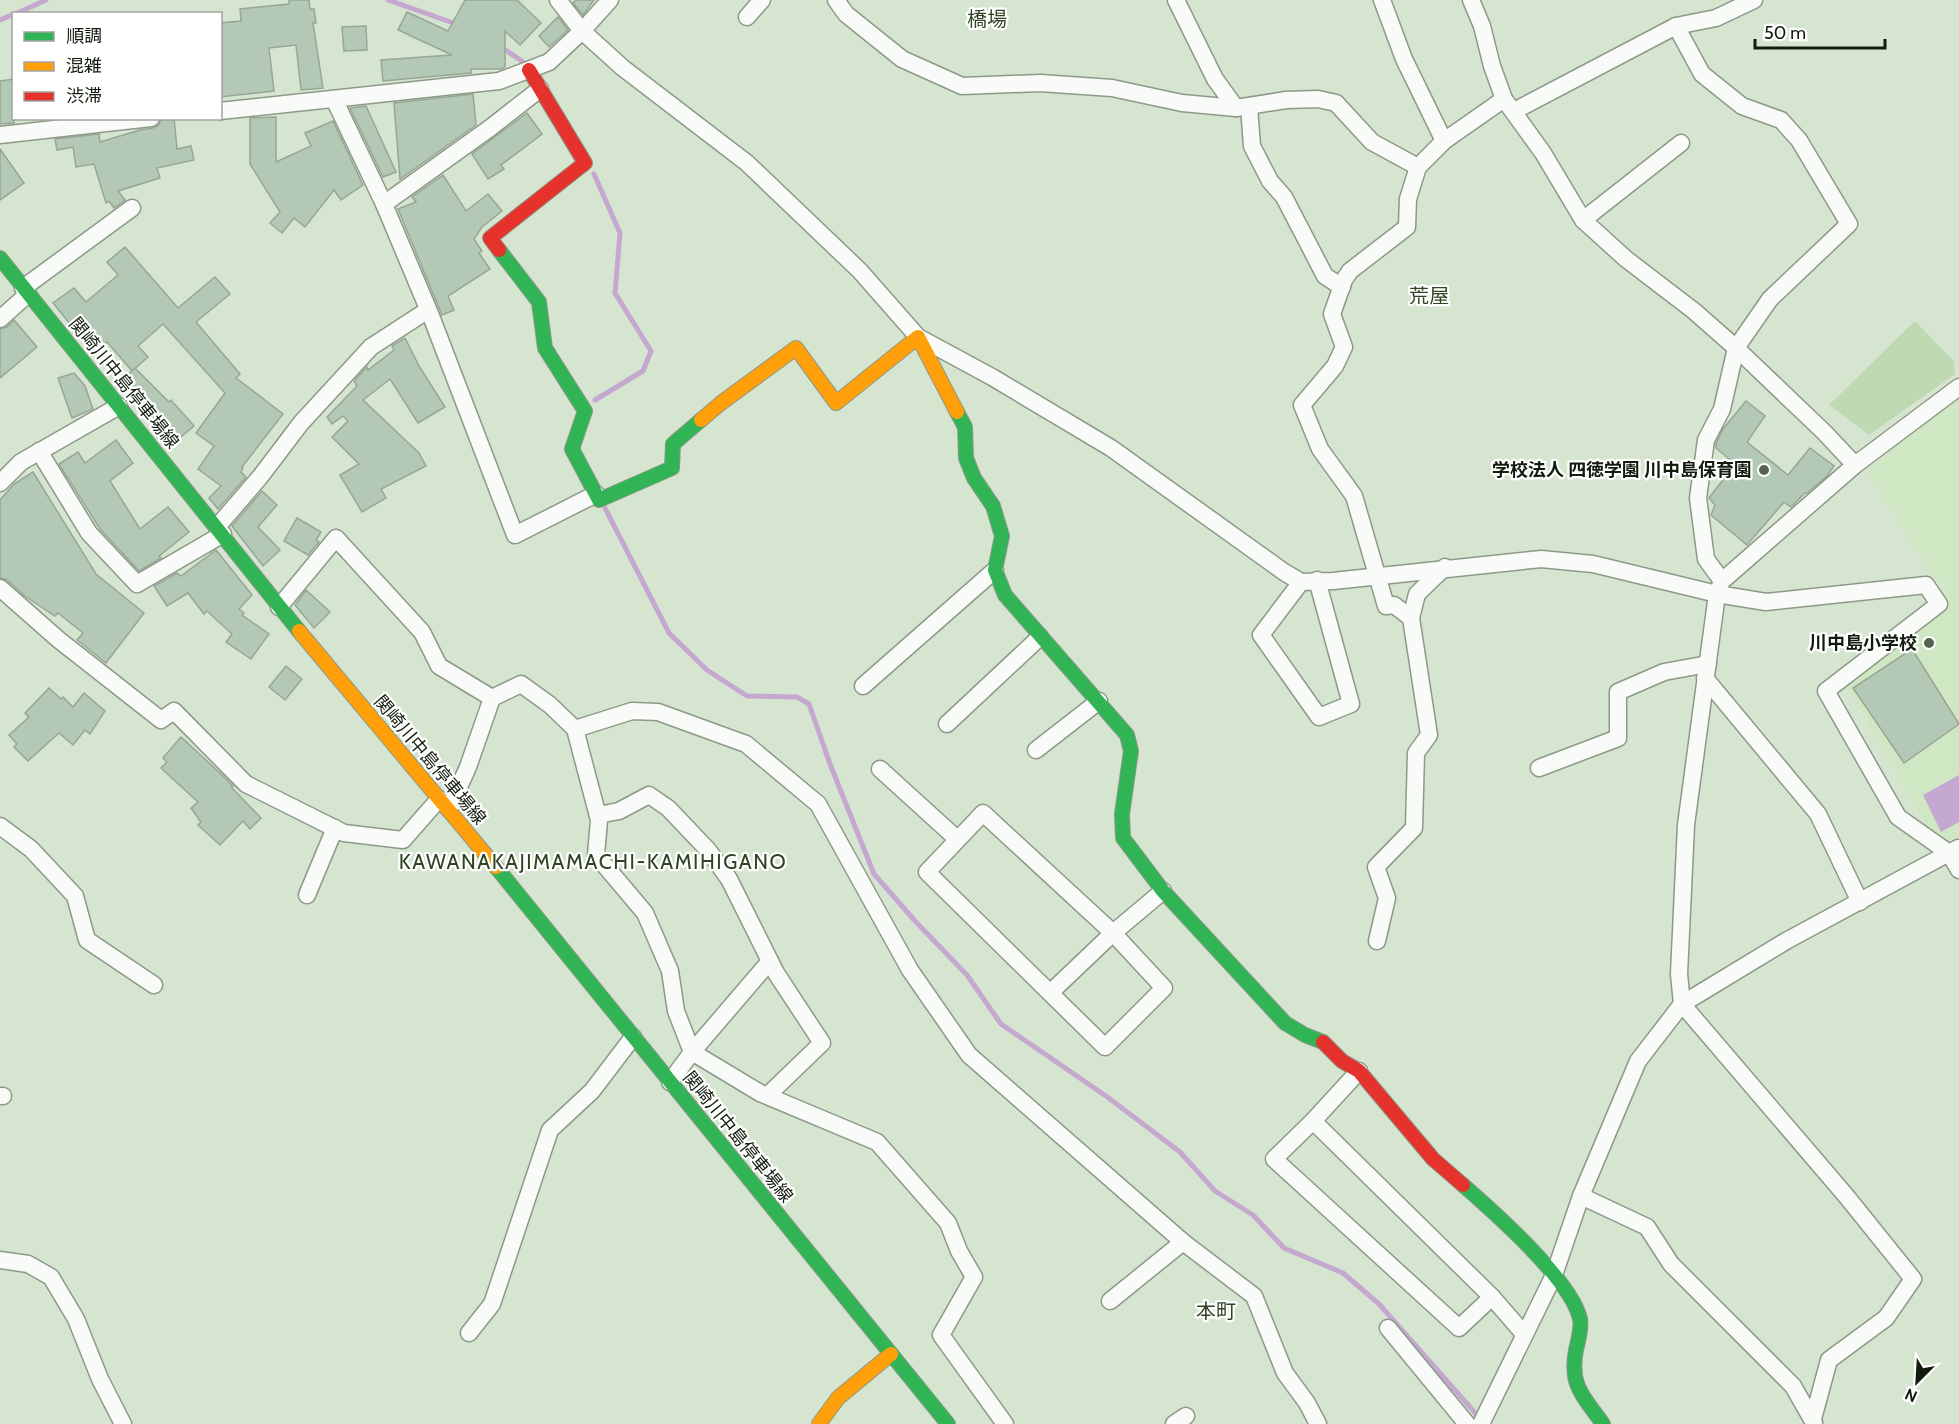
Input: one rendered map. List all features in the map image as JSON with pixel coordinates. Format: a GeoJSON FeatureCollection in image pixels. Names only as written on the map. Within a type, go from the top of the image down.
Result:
{"type":"FeatureCollection","features":[{"type":"Feature","properties":{"kind":"street"},"geometry":{"type":"LineString","coordinates":[[558,0],[582,32],[623,68],[747,163],[860,271],[918,337],[965,427],[966,458],[975,478],[993,506],[1002,536],[995,570],[1005,595],[1040,638],[1099,701],[1127,735],[1131,751],[1122,814],[1123,838],[1164,891],[1285,1023],[1326,1044],[1342,1061],[1359,1071],[1433,1159],[1494,1212],[1554,1275],[1576,1305],[1581,1322],[1573,1366],[1576,1386],[1603,1424]]}},
{"type":"Feature","properties":{"kind":"street"},"geometry":{"type":"LineString","coordinates":[[222,111],[499,81],[549,62],[582,32],[610,0]]}},
{"type":"Feature","properties":{"kind":"street"},"geometry":{"type":"LineString","coordinates":[[747,17],[762,0]]}},
{"type":"Feature","properties":{"kind":"street"},"geometry":{"type":"LineString","coordinates":[[836,0],[846,14],[902,59],[962,86],[1040,82],[1113,88],[1182,103],[1243,108],[1286,100],[1318,99],[1336,102],[1372,142],[1418,167]]}},
{"type":"Feature","properties":{"kind":"street"},"geometry":{"type":"LineString","coordinates":[[1176,0],[1215,79],[1243,108],[1252,146],[1270,181],[1284,197],[1325,276],[1342,287]]}},
{"type":"Feature","properties":{"kind":"street"},"geometry":{"type":"LineString","coordinates":[[1382,0],[1404,59],[1444,141]]}},
{"type":"Feature","properties":{"kind":"street"},"geometry":{"type":"LineString","coordinates":[[1471,0],[1482,26],[1492,66],[1509,105],[1543,153],[1583,220],[1626,259],[1694,311],[1736,348],[1855,465]]}},
{"type":"Feature","properties":{"kind":"street"},"geometry":{"type":"LineString","coordinates":[[1411,618],[1394,606],[1386,606],[1354,496],[1320,449],[1302,405],[1335,366],[1344,347],[1332,314],[1350,271],[1407,227],[1408,199],[1418,167],[1444,141],[1509,105],[1676,26],[1716,18],[1754,0]]}},
{"type":"Feature","properties":{"kind":"street"},"geometry":{"type":"LineString","coordinates":[[1676,26],[1702,74],[1742,106],[1781,120],[1799,140],[1849,224],[1770,300],[1736,348],[1722,410],[1706,441],[1698,498],[1706,559],[1720,588],[1686,825],[1679,974],[1682,1004],[1913,1279],[1886,1318],[1829,1360],[1814,1421]]}},
{"type":"Feature","properties":{"kind":"street"},"geometry":{"type":"LineString","coordinates":[[529,70],[585,163],[490,238],[539,302],[544,348],[585,411],[572,449],[599,500],[672,468],[673,444],[720,403],[796,348],[836,403],[918,337]]}},
{"type":"Feature","properties":{"kind":"street"},"geometry":{"type":"LineString","coordinates":[[384,204],[540,89]]}},
{"type":"Feature","properties":{"kind":"street"},"geometry":{"type":"LineString","coordinates":[[334,99],[384,204],[428,310],[515,535],[596,494]]}},
{"type":"Feature","properties":{"kind":"street"},"geometry":{"type":"LineString","coordinates":[[0,135],[134,120]]}},
{"type":"Feature","properties":{"kind":"street"},"geometry":{"type":"LineString","coordinates":[[1583,220],[1681,143]]}},
{"type":"Feature","properties":{"kind":"street"},"geometry":{"type":"LineString","coordinates":[[0,319],[26,291],[132,208]]}},
{"type":"Feature","properties":{"kind":"street","name":"関崎川中島停車場線"},"geometry":{"type":"LineString","coordinates":[[0,258],[279,607],[444,804],[948,1424]]}},
{"type":"Feature","properties":{"kind":"street"},"geometry":{"type":"LineString","coordinates":[[39,451],[89,533],[137,584],[220,531],[302,423],[371,347],[428,310]]}},
{"type":"Feature","properties":{"kind":"street"},"geometry":{"type":"LineString","coordinates":[[918,337],[992,377],[1111,448],[1284,572],[1309,581],[1333,581],[1445,567],[1541,559],[1593,564],[1720,588],[1766,602],[1926,585],[1939,604],[1826,691],[1898,818],[1954,850],[1959,870]]}},
{"type":"Feature","properties":{"kind":"street"},"geometry":{"type":"LineString","coordinates":[[1720,588],[1855,465],[1959,387]]}},
{"type":"Feature","properties":{"kind":"street"},"geometry":{"type":"LineString","coordinates":[[0,483],[21,462],[119,406]]}},
{"type":"Feature","properties":{"kind":"street"},"geometry":{"type":"LineString","coordinates":[[279,607],[336,538],[422,632],[439,666],[492,698]]}},
{"type":"Feature","properties":{"kind":"street"},"geometry":{"type":"LineString","coordinates":[[1377,941],[1387,898],[1376,867],[1414,828],[1416,753],[1429,735],[1411,618],[1417,594],[1445,567]]}},
{"type":"Feature","properties":{"kind":"street"},"geometry":{"type":"LineString","coordinates":[[862,686],[995,570]]}},
{"type":"Feature","properties":{"kind":"street"},"geometry":{"type":"LineString","coordinates":[[1309,581],[1351,704],[1319,717],[1261,635],[1309,581]]}},
{"type":"Feature","properties":{"kind":"street"},"geometry":{"type":"LineString","coordinates":[[0,588],[59,640],[161,720],[174,711],[246,784],[344,833],[403,840],[444,804],[468,766],[492,698],[521,684],[550,705],[575,729],[598,816],[596,855],[645,913],[670,971],[676,1011],[692,1052],[768,1095],[878,1142],[948,1223],[959,1251],[974,1277],[941,1335],[1005,1424]]}},
{"type":"Feature","properties":{"kind":"street"},"geometry":{"type":"LineString","coordinates":[[947,724],[1040,638]]}},
{"type":"Feature","properties":{"kind":"street"},"geometry":{"type":"LineString","coordinates":[[1539,768],[1618,738],[1618,692],[1664,672],[1707,671]]}},
{"type":"Feature","properties":{"kind":"street"},"geometry":{"type":"LineString","coordinates":[[1707,671],[1818,814],[1860,902]]}},
{"type":"Feature","properties":{"kind":"street"},"geometry":{"type":"LineString","coordinates":[[1036,750],[1099,701]]}},
{"type":"Feature","properties":{"kind":"street"},"geometry":{"type":"LineString","coordinates":[[575,729],[632,711],[658,711],[746,744],[818,804],[910,970],[969,1054],[1182,1242],[1254,1296],[1285,1373],[1307,1402],[1318,1424]]}},
{"type":"Feature","properties":{"kind":"street"},"geometry":{"type":"LineString","coordinates":[[880,769],[957,839]]}},
{"type":"Feature","properties":{"kind":"street"},"geometry":{"type":"LineString","coordinates":[[598,816],[619,810],[650,795],[668,808],[708,850],[729,879],[770,961],[822,1043],[768,1095]]}},
{"type":"Feature","properties":{"kind":"street"},"geometry":{"type":"LineString","coordinates":[[983,813],[1113,933],[1164,988],[1106,1047],[927,872],[957,839],[983,813]]}},
{"type":"Feature","properties":{"kind":"street"},"geometry":{"type":"LineString","coordinates":[[0,826],[31,849],[75,896],[87,940],[154,986]]}},
{"type":"Feature","properties":{"kind":"street"},"geometry":{"type":"LineString","coordinates":[[307,895],[335,828]]}},
{"type":"Feature","properties":{"kind":"street"},"geometry":{"type":"LineString","coordinates":[[1481,1424],[1554,1275],[1581,1196],[1638,1061],[1682,1004],[1786,941],[1954,850]]}},
{"type":"Feature","properties":{"kind":"street"},"geometry":{"type":"LineString","coordinates":[[1051,992],[1113,933],[1164,891]]}},
{"type":"Feature","properties":{"kind":"street"},"geometry":{"type":"LineString","coordinates":[[670,1082],[692,1052],[770,961]]}},
{"type":"Feature","properties":{"kind":"street"},"geometry":{"type":"LineString","coordinates":[[469,1333],[492,1304],[550,1130],[592,1091],[633,1037]]}},
{"type":"Feature","properties":{"kind":"street"},"geometry":{"type":"LineString","coordinates":[[1359,1071],[1313,1122],[1274,1159],[1459,1328],[1492,1296]]}},
{"type":"Feature","properties":{"kind":"street"},"geometry":{"type":"LineString","coordinates":[[1313,1122],[1492,1296],[1524,1334]]}},
{"type":"Feature","properties":{"kind":"street"},"geometry":{"type":"LineString","coordinates":[[1581,1196],[1647,1227],[1671,1264],[1793,1386],[1814,1421]]}},
{"type":"Feature","properties":{"kind":"street"},"geometry":{"type":"LineString","coordinates":[[1110,1301],[1182,1242]]}},
{"type":"Feature","properties":{"kind":"street"},"geometry":{"type":"LineString","coordinates":[[0,1260],[28,1264],[51,1277],[76,1319],[100,1379],[123,1424]]}},
{"type":"Feature","properties":{"kind":"street"},"geometry":{"type":"LineString","coordinates":[[1388,1328],[1467,1424]]}},
{"type":"Feature","properties":{"kind":"street"},"geometry":{"type":"LineString","coordinates":[[819,1424],[838,1398],[891,1354]]}},
{"type":"Feature","properties":{"kind":"shaded area"},"geometry":{"type":"Polygon","coordinates":[[[1915,321],[1954,361],[1955,374],[1869,435],[1829,405],[1915,321]]]}},
{"type":"Feature","properties":{"kind":"shaded area","name":"川中島小学校"},"geometry":{"type":"Polygon","coordinates":[[[1959,393],[1959,836],[1938,847],[1847,686],[1950,600],[1867,472],[1959,393]]]}},
{"type":"Feature","properties":{"kind":"shaded area"},"geometry":{"type":"Polygon","coordinates":[[[1959,775],[1959,822],[1941,832],[1923,795],[1959,775]]]}},
{"type":"Feature","properties":{"kind":"building"},"geometry":{"type":"Polygon","coordinates":[[[289,0],[309,0],[310,9],[314,9],[316,23],[313,23],[323,88],[301,90],[296,45],[269,48],[274,91],[222,97],[222,23],[241,21],[240,9],[289,4],[289,0]]]}},
{"type":"Feature","properties":{"kind":"building"},"geometry":{"type":"Polygon","coordinates":[[[465,0],[517,0],[541,23],[520,45],[505,31],[505,67],[501,69],[471,69],[471,73],[383,81],[381,60],[452,55],[398,30],[407,12],[448,31],[465,0]]]}},
{"type":"Feature","properties":{"kind":"building"},"geometry":{"type":"Polygon","coordinates":[[[576,0],[594,0],[583,15],[573,3],[576,0]]]}},
{"type":"Feature","properties":{"kind":"building"},"geometry":{"type":"Polygon","coordinates":[[[558,17],[568,30],[549,47],[539,36],[558,17]]]}},
{"type":"Feature","properties":{"kind":"building"},"geometry":{"type":"Polygon","coordinates":[[[366,26],[367,50],[344,51],[342,27],[366,26]]]}},
{"type":"Feature","properties":{"kind":"building"},"geometry":{"type":"Polygon","coordinates":[[[12,79],[12,120],[14,123],[0,124],[0,81],[12,79]]]}},
{"type":"Feature","properties":{"kind":"building"},"geometry":{"type":"Polygon","coordinates":[[[473,94],[476,125],[400,179],[394,103],[473,94]]]}},
{"type":"Feature","properties":{"kind":"building"},"geometry":{"type":"Polygon","coordinates":[[[366,106],[396,172],[383,177],[350,108],[366,106]]]}},
{"type":"Feature","properties":{"kind":"building"},"geometry":{"type":"Polygon","coordinates":[[[527,113],[542,134],[501,165],[504,169],[488,179],[472,154],[527,113]]]}},
{"type":"Feature","properties":{"kind":"building"},"geometry":{"type":"Polygon","coordinates":[[[276,117],[276,162],[311,146],[305,133],[333,121],[363,185],[341,200],[334,190],[305,227],[294,218],[282,233],[270,223],[280,212],[250,164],[250,118],[276,117]]]}},
{"type":"Feature","properties":{"kind":"building"},"geometry":{"type":"Polygon","coordinates":[[[161,120],[174,120],[177,149],[191,146],[194,160],[157,168],[160,178],[118,191],[125,200],[114,208],[109,201],[106,203],[94,164],[76,167],[73,147],[57,150],[55,139],[99,134],[100,142],[158,126],[161,120]]]}},
{"type":"Feature","properties":{"kind":"building"},"geometry":{"type":"Polygon","coordinates":[[[0,149],[24,183],[0,200],[0,149]]]}},
{"type":"Feature","properties":{"kind":"building"},"geometry":{"type":"Polygon","coordinates":[[[443,175],[466,211],[488,194],[502,211],[482,227],[474,239],[482,251],[479,253],[490,269],[448,296],[454,310],[442,315],[398,209],[416,202],[412,197],[443,175]]]}},
{"type":"Feature","properties":{"kind":"building"},"geometry":{"type":"Polygon","coordinates":[[[125,247],[178,308],[215,277],[230,294],[196,322],[240,374],[236,378],[283,414],[242,467],[241,472],[246,477],[218,509],[209,498],[221,486],[198,469],[214,446],[196,433],[225,393],[163,324],[138,346],[148,357],[132,371],[107,342],[94,354],[53,303],[74,288],[86,302],[118,275],[107,262],[125,247]]]}},
{"type":"Feature","properties":{"kind":"building"},"geometry":{"type":"Polygon","coordinates":[[[14,320],[37,347],[0,378],[0,329],[7,327],[14,320]]]}},
{"type":"Feature","properties":{"kind":"building"},"geometry":{"type":"Polygon","coordinates":[[[405,338],[419,366],[445,407],[418,423],[390,379],[363,400],[419,453],[426,466],[381,489],[386,498],[362,512],[340,475],[359,464],[332,437],[348,421],[343,416],[332,424],[327,417],[357,386],[354,381],[367,367],[368,370],[394,350],[392,346],[405,338]]]}},
{"type":"Feature","properties":{"kind":"building"},"geometry":{"type":"Polygon","coordinates":[[[135,368],[169,402],[171,400],[194,426],[177,440],[167,429],[164,431],[153,416],[120,383],[135,368]]]}},
{"type":"Feature","properties":{"kind":"building"},"geometry":{"type":"Polygon","coordinates":[[[74,373],[85,386],[93,409],[72,418],[58,378],[74,373]]]}},
{"type":"Feature","properties":{"kind":"building"},"geometry":{"type":"Polygon","coordinates":[[[1746,401],[1765,416],[1747,442],[1788,475],[1810,448],[1834,466],[1827,476],[1791,507],[1784,502],[1747,545],[1711,515],[1715,505],[1709,498],[1735,464],[1716,448],[1716,443],[1723,429],[1746,401]]]}},
{"type":"Feature","properties":{"kind":"building"},"geometry":{"type":"Polygon","coordinates":[[[116,440],[133,463],[110,481],[140,529],[168,507],[189,532],[159,556],[161,558],[139,571],[100,529],[59,464],[78,452],[85,463],[116,440]]]}},
{"type":"Feature","properties":{"kind":"building"},"geometry":{"type":"Polygon","coordinates":[[[33,472],[96,574],[144,613],[106,663],[77,640],[83,633],[58,613],[55,616],[25,596],[7,580],[0,578],[0,500],[14,484],[33,472]]]}},
{"type":"Feature","properties":{"kind":"building"},"geometry":{"type":"Polygon","coordinates":[[[262,491],[277,505],[258,527],[280,550],[263,566],[232,526],[262,491]]]}},
{"type":"Feature","properties":{"kind":"building"},"geometry":{"type":"Polygon","coordinates":[[[297,518],[321,532],[316,540],[319,542],[308,555],[284,541],[297,518]]]}},
{"type":"Feature","properties":{"kind":"building"},"geometry":{"type":"Polygon","coordinates":[[[216,550],[252,595],[239,609],[244,613],[242,615],[269,634],[251,659],[226,642],[232,634],[207,611],[204,614],[188,593],[167,606],[154,586],[177,573],[181,576],[216,550]]]}},
{"type":"Feature","properties":{"kind":"building"},"geometry":{"type":"Polygon","coordinates":[[[306,590],[330,612],[314,628],[295,605],[306,590]]]}},
{"type":"Feature","properties":{"kind":"building"},"geometry":{"type":"Polygon","coordinates":[[[1912,649],[1959,724],[1904,763],[1853,688],[1912,649]]]}},
{"type":"Feature","properties":{"kind":"building"},"geometry":{"type":"Polygon","coordinates":[[[286,666],[302,679],[285,700],[269,687],[286,666]]]}},
{"type":"Feature","properties":{"kind":"building"},"geometry":{"type":"Polygon","coordinates":[[[49,688],[73,707],[84,693],[105,711],[90,734],[85,730],[73,745],[59,733],[28,761],[14,747],[17,744],[9,735],[29,717],[25,713],[49,688]]]}},
{"type":"Feature","properties":{"kind":"building"},"geometry":{"type":"Polygon","coordinates":[[[181,737],[233,786],[231,787],[261,818],[250,829],[243,821],[220,845],[198,825],[201,822],[191,808],[198,802],[161,768],[167,762],[163,758],[181,737]]]}},
{"type":"Feature","properties":{"kind":"waterway"},"geometry":{"type":"LineString","coordinates":[[19,12],[46,0]]}},
{"type":"Feature","properties":{"kind":"waterway"},"geometry":{"type":"LineString","coordinates":[[388,0],[459,25]]}},
{"type":"Feature","properties":{"kind":"waterway"},"geometry":{"type":"LineString","coordinates":[[0,20],[12,15]]}},
{"type":"Feature","properties":{"kind":"waterway"},"geometry":{"type":"LineString","coordinates":[[501,47],[522,61]]}},
{"type":"Feature","properties":{"kind":"waterway"},"geometry":{"type":"LineString","coordinates":[[594,174],[620,233],[615,293],[651,351],[643,371],[595,400]]}},
{"type":"Feature","properties":{"kind":"waterway"},"geometry":{"type":"LineString","coordinates":[[605,508],[669,633],[707,670],[747,696],[797,697],[809,704],[830,764],[874,874],[967,975],[1001,1024],[1106,1096],[1180,1152],[1215,1191],[1253,1215],[1284,1248],[1343,1273],[1379,1304],[1476,1414]]}},
{"type":"Feature","properties":{"kind":"traffic: fast"},"geometry":{"type":"LineString","coordinates":[[499,250],[539,302],[545,348],[585,411],[572,449],[599,500],[672,468],[673,444],[701,420]]}},
{"type":"Feature","properties":{"kind":"traffic: fast"},"geometry":{"type":"LineString","coordinates":[[0,258],[299,631]]}},
{"type":"Feature","properties":{"kind":"traffic: fast"},"geometry":{"type":"LineString","coordinates":[[957,412],[965,427],[966,458],[974,478],[993,506],[1002,536],[995,570],[1005,595],[1127,735],[1131,751],[1122,814],[1123,838],[1163,891],[1285,1023],[1323,1042]]}},
{"type":"Feature","properties":{"kind":"traffic: fast"},"geometry":{"type":"LineString","coordinates":[[496,867],[948,1424]]}},
{"type":"Feature","properties":{"kind":"traffic: fast"},"geometry":{"type":"LineString","coordinates":[[1463,1185],[1548,1267],[1574,1303],[1580,1319],[1574,1362],[1576,1382],[1584,1398],[1603,1424]]}},
{"type":"Feature","properties":{"kind":"traffic: slow"},"geometry":{"type":"LineString","coordinates":[[701,420],[796,348],[836,403],[918,337],[957,412]]}},
{"type":"Feature","properties":{"kind":"traffic: slow"},"geometry":{"type":"LineString","coordinates":[[299,631],[496,867]]}},
{"type":"Feature","properties":{"kind":"traffic: slow"},"geometry":{"type":"LineString","coordinates":[[819,1424],[838,1398],[891,1354]]}},
{"type":"Feature","properties":{"kind":"traffic: jam"},"geometry":{"type":"LineString","coordinates":[[499,250],[490,238],[585,163],[529,70]]}},
{"type":"Feature","properties":{"kind":"traffic: jam"},"geometry":{"type":"LineString","coordinates":[[1323,1042],[1342,1061],[1359,1071],[1433,1159],[1463,1185]]}},
{"type":"Feature","properties":{"kind":"place","name":"学校法人 四徳学園 川中島保育園"},"geometry":{"type":"Point","coordinates":[1764,470]}},
{"type":"Feature","properties":{"kind":"place","name":"川中島小学校"},"geometry":{"type":"Point","coordinates":[1929,643]}},
{"type":"Feature","properties":{"kind":"district","name":"橋場"},"geometry":{"type":"Point","coordinates":[987,19]}},
{"type":"Feature","properties":{"kind":"district","name":"荒屋"},"geometry":{"type":"Point","coordinates":[1429,296]}},
{"type":"Feature","properties":{"kind":"district","name":"KAWANAKAJIMAMACHI-KAMIHIGANO"},"geometry":{"type":"Point","coordinates":[593,862]}},
{"type":"Feature","properties":{"kind":"district","name":"本町"},"geometry":{"type":"Point","coordinates":[1216,1311]}}]}
